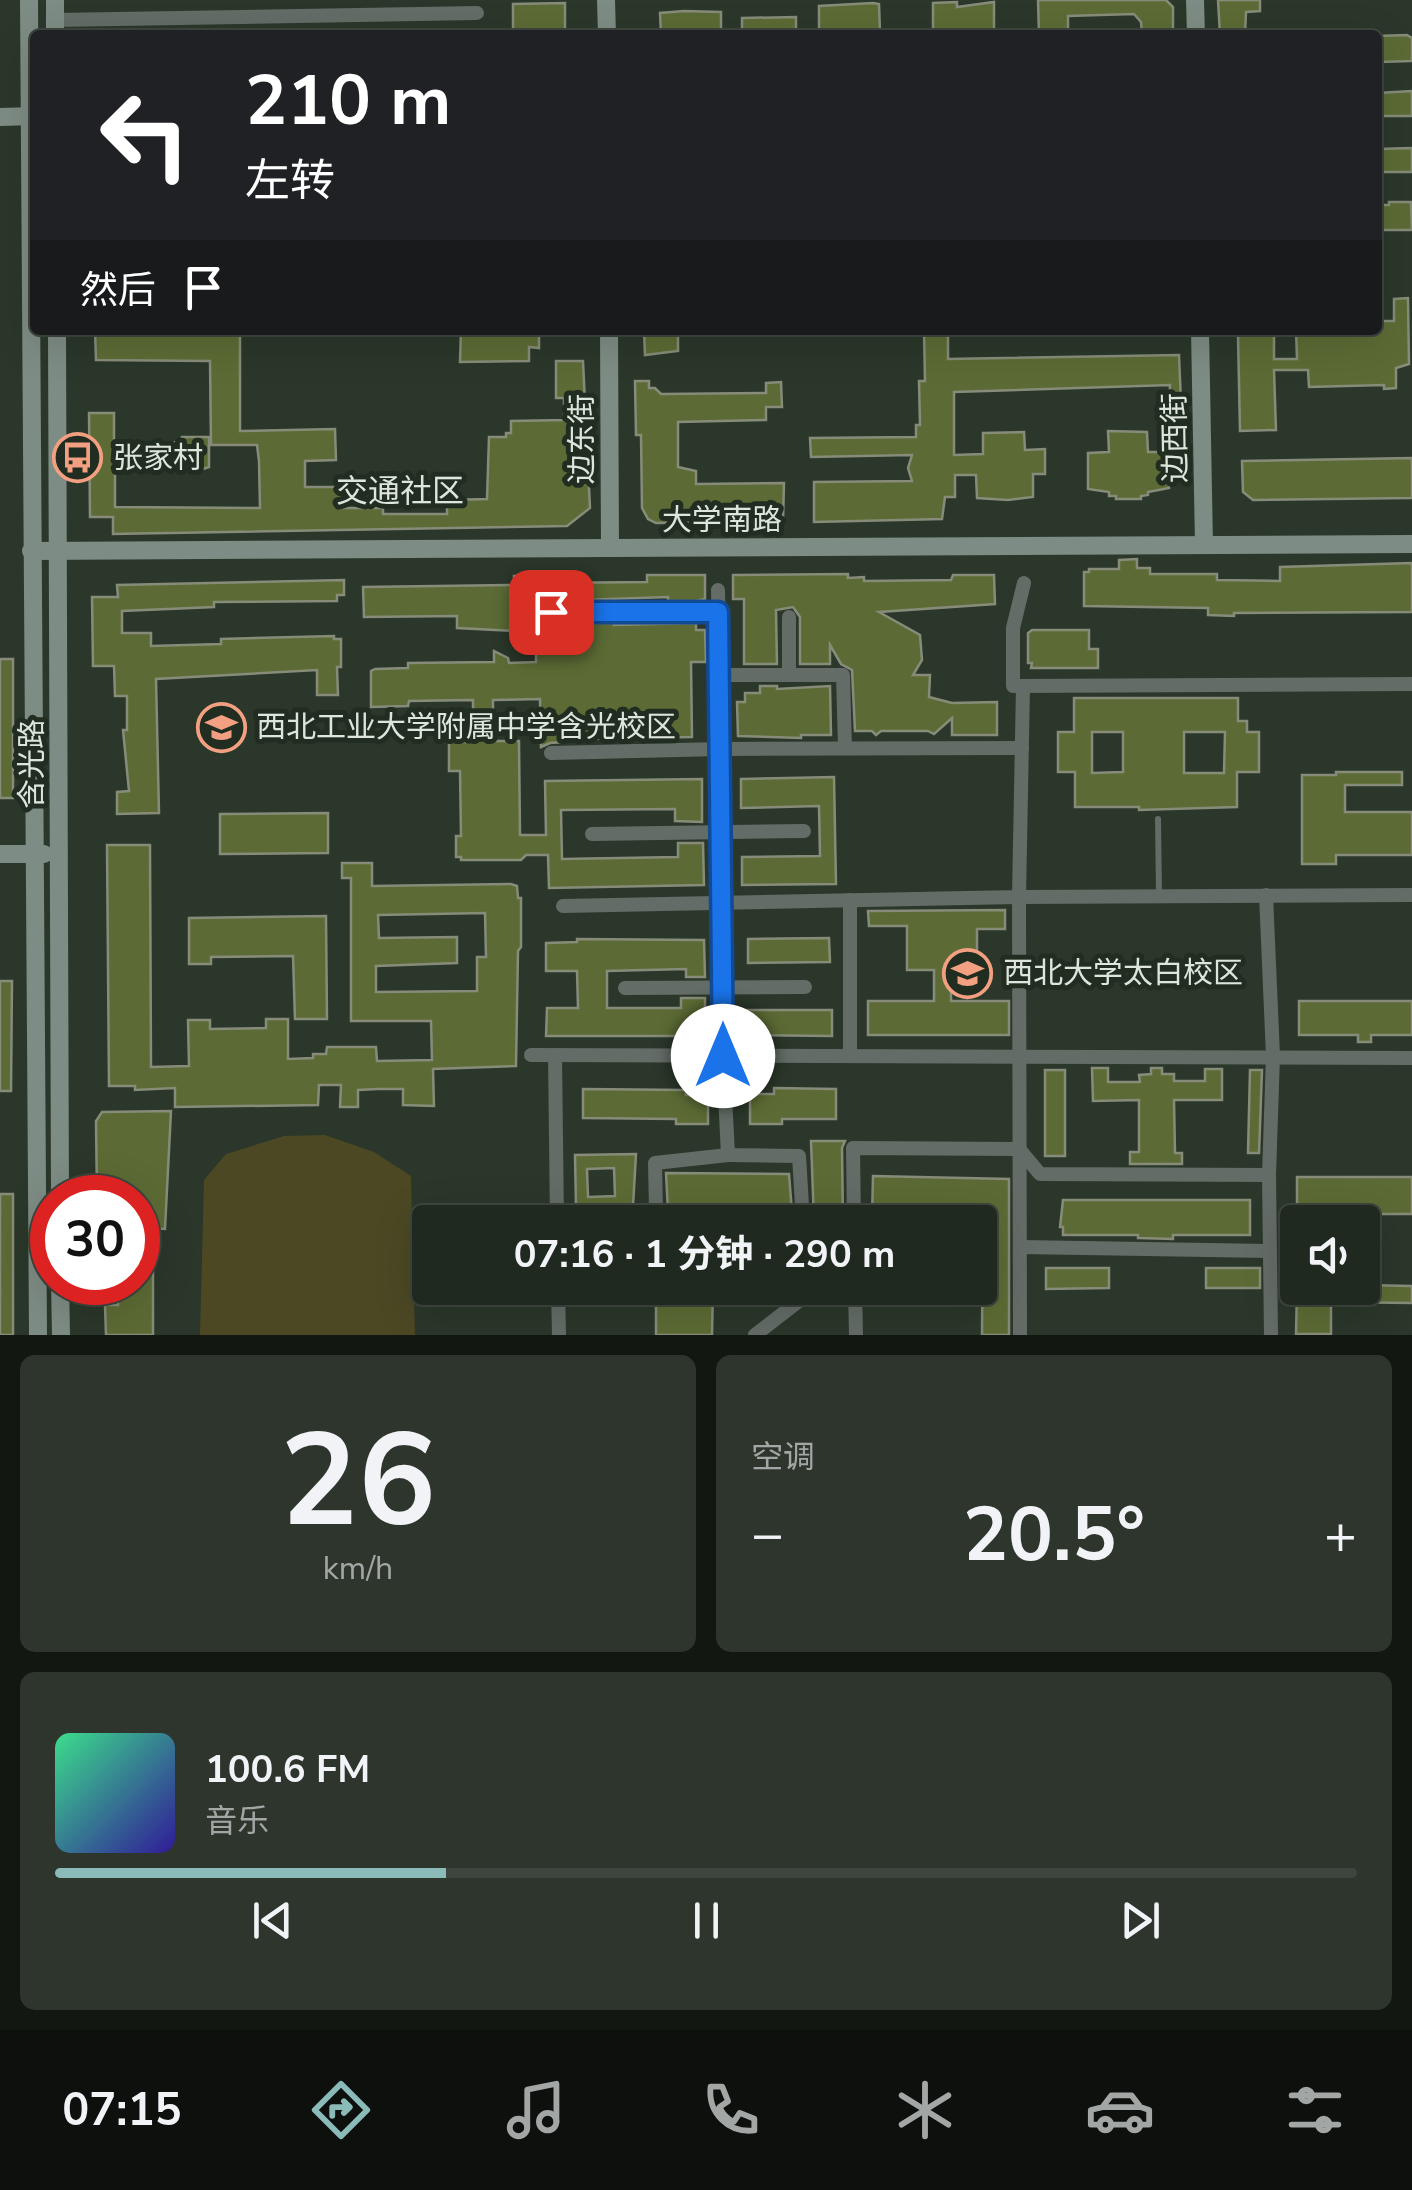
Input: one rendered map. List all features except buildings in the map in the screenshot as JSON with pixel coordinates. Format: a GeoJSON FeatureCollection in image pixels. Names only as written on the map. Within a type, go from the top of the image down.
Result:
{"type":"FeatureCollection","features":[{"type":"Feature","properties":{"kind":"main road","name":"含光路"},"geometry":{"type":"LineString","coordinates":[[29,0],[30,39]]}},
{"type":"Feature","properties":{"kind":"main road"},"geometry":{"type":"LineString","coordinates":[[55,0],[55,28]]}},
{"type":"Feature","properties":{"kind":"main road"},"geometry":{"type":"LineString","coordinates":[[606,0],[606,30]]}},
{"type":"Feature","properties":{"kind":"main road"},"geometry":{"type":"LineString","coordinates":[[1195,0],[1196,30]]}},
{"type":"Feature","properties":{"kind":"main road"},"geometry":{"type":"LineString","coordinates":[[0,116],[30,116]]}},
{"type":"Feature","properties":{"kind":"main road","name":"含光路"},"geometry":{"type":"LineString","coordinates":[[32,335],[38,1335]]}},
{"type":"Feature","properties":{"kind":"main road","name":"含光路"},"geometry":{"type":"LineString","coordinates":[[58,335],[60,1175]]}},
{"type":"Feature","properties":{"kind":"main road","name":"边东街"},"geometry":{"type":"LineString","coordinates":[[608,335],[610,548]]}},
{"type":"Feature","properties":{"kind":"main road","name":"边西街"},"geometry":{"type":"LineString","coordinates":[[1200,335],[1204,545]]}},
{"type":"Feature","properties":{"kind":"main road","name":"大学南路"},"geometry":{"type":"LineString","coordinates":[[32,551],[1412,544]]}},
{"type":"Feature","properties":{"kind":"main road"},"geometry":{"type":"LineString","coordinates":[[0,854],[59,855]]}},
{"type":"Feature","properties":{"kind":"main road"},"geometry":{"type":"LineString","coordinates":[[60,1305],[60,1335]]}},
{"type":"Feature","properties":{"kind":"street"},"geometry":{"type":"LineString","coordinates":[[55,28],[476,13]]}},
{"type":"Feature","properties":{"kind":"street"},"geometry":{"type":"LineString","coordinates":[[1024,583],[1013,628],[1013,686],[1412,684]]}},
{"type":"Feature","properties":{"kind":"street"},"geometry":{"type":"LineString","coordinates":[[718,590],[723,1056],[728,1154]]}},
{"type":"Feature","properties":{"kind":"street"},"geometry":{"type":"LineString","coordinates":[[551,612],[718,612]]}},
{"type":"Feature","properties":{"kind":"street"},"geometry":{"type":"LineString","coordinates":[[789,617],[789,674]]}},
{"type":"Feature","properties":{"kind":"street"},"geometry":{"type":"LineString","coordinates":[[720,674],[843,675],[845,748]]}},
{"type":"Feature","properties":{"kind":"street"},"geometry":{"type":"LineString","coordinates":[[1020,1335],[1018,1056],[1023,686]]}},
{"type":"Feature","properties":{"kind":"street"},"geometry":{"type":"LineString","coordinates":[[552,753],[1022,748]]}},
{"type":"Feature","properties":{"kind":"street"},"geometry":{"type":"LineString","coordinates":[[592,834],[804,831]]}},
{"type":"Feature","properties":{"kind":"street"},"geometry":{"type":"LineString","coordinates":[[1266,895],[1272,1056],[1271,1335]]}},
{"type":"Feature","properties":{"kind":"street"},"geometry":{"type":"LineString","coordinates":[[563,906],[1019,896],[1412,895]]}},
{"type":"Feature","properties":{"kind":"street"},"geometry":{"type":"LineString","coordinates":[[850,900],[850,1056]]}},
{"type":"Feature","properties":{"kind":"street"},"geometry":{"type":"LineString","coordinates":[[625,988],[805,987]]}},
{"type":"Feature","properties":{"kind":"street"},"geometry":{"type":"LineString","coordinates":[[532,1055],[1412,1058]]}},
{"type":"Feature","properties":{"kind":"street"},"geometry":{"type":"LineString","coordinates":[[555,1055],[557,1205]]}},
{"type":"Feature","properties":{"kind":"street"},"geometry":{"type":"LineString","coordinates":[[854,1205],[853,1148],[1019,1149],[1040,1174],[1269,1175]]}},
{"type":"Feature","properties":{"kind":"street"},"geometry":{"type":"LineString","coordinates":[[656,1205],[655,1163],[728,1154],[799,1156],[802,1205]]}},
{"type":"Feature","properties":{"kind":"street"},"geometry":{"type":"LineString","coordinates":[[1020,1247],[1270,1251]]}},
{"type":"Feature","properties":{"kind":"street"},"geometry":{"type":"LineString","coordinates":[[558,1305],[559,1335]]}},
{"type":"Feature","properties":{"kind":"street"},"geometry":{"type":"LineString","coordinates":[[756,1335],[794,1305]]}},
{"type":"Feature","properties":{"kind":"street"},"geometry":{"type":"LineString","coordinates":[[855,1305],[856,1335]]}},
{"type":"Feature","properties":{"kind":"lane"},"geometry":{"type":"LineString","coordinates":[[1158,819],[1159,896]]}},
{"type":"Feature","properties":{"kind":"shaded area"},"geometry":{"type":"Polygon","coordinates":[[[325,1135],[374,1152],[411,1176],[415,1335],[200,1335],[204,1180],[226,1154],[284,1136],[325,1135]]]}},
{"type":"Feature","properties":{"kind":"place","name":"张家村"},"geometry":{"type":"Point","coordinates":[78,458]}},
{"type":"Feature","properties":{"kind":"place","name":"西北工业大学附属中学含光校区"},"geometry":{"type":"Point","coordinates":[221,727]}},
{"type":"Feature","properties":{"kind":"place","name":"西北大学太白校区"},"geometry":{"type":"Point","coordinates":[968,973]}},
{"type":"Feature","properties":{"kind":"district","name":"交通社区"},"geometry":{"type":"Point","coordinates":[400,491]}},
{"type":"Feature","properties":{"kind":"route"},"geometry":{"type":"LineString","coordinates":[[551,612],[718,612],[723,1056]]}}]}
